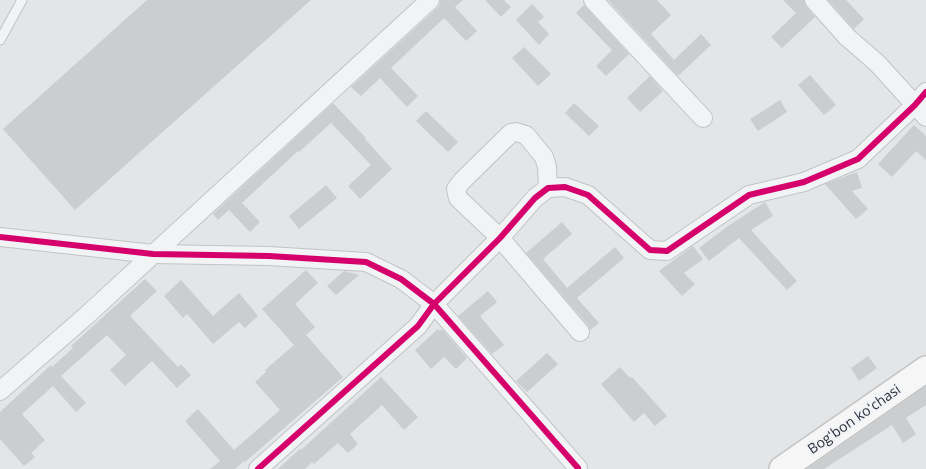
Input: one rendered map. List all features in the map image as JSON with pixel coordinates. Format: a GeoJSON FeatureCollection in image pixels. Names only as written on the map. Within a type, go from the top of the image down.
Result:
{"type":"FeatureCollection","features":[{"type":"Feature","properties":{"kind":"street"},"geometry":{"type":"LineString","coordinates":[[0,391],[86,316],[430,0]]}},
{"type":"Feature","properties":{"kind":"street"},"geometry":{"type":"LineString","coordinates":[[593,0],[703,118]]}},
{"type":"Feature","properties":{"kind":"street"},"geometry":{"type":"LineString","coordinates":[[258,469],[418,326],[434,304],[500,238],[535,198],[548,188],[565,187],[588,195],[650,250],[667,251],[749,195],[804,182],[858,159],[922,105],[847,37],[814,0]]}},
{"type":"Feature","properties":{"kind":"street"},"geometry":{"type":"LineString","coordinates":[[548,188],[547,167],[544,157],[526,135],[516,132],[511,133],[456,189],[458,198],[500,238],[580,332]]}},
{"type":"Feature","properties":{"kind":"street"},"geometry":{"type":"LineString","coordinates":[[0,237],[153,254],[269,256],[366,262],[401,278],[434,304],[578,468]]}},
{"type":"Feature","properties":{"kind":"street","name":"Bogʻbon koʻchasi"},"geometry":{"type":"LineString","coordinates":[[782,469],[926,370]]}},
{"type":"Feature","properties":{"kind":"lane"},"geometry":{"type":"LineString","coordinates":[[0,40],[22,0]]}},
{"type":"Feature","properties":{"kind":"building"},"geometry":{"type":"Polygon","coordinates":[[[147,0],[311,0],[75,210],[3,129],[147,0]]]}},
{"type":"Feature","properties":{"kind":"building"},"geometry":{"type":"Polygon","coordinates":[[[440,0],[463,0],[455,7],[477,31],[466,41],[444,18],[391,68],[418,96],[407,107],[380,78],[361,96],[351,87],[437,8],[440,0]]]}},
{"type":"Feature","properties":{"kind":"building"},"geometry":{"type":"Polygon","coordinates":[[[485,0],[504,0],[511,7],[501,17],[485,0]]]}},
{"type":"Feature","properties":{"kind":"building"},"geometry":{"type":"Polygon","coordinates":[[[608,0],[657,0],[671,15],[651,34],[674,60],[701,34],[711,45],[678,76],[608,0]]]}},
{"type":"Feature","properties":{"kind":"building"},"geometry":{"type":"Polygon","coordinates":[[[783,0],[804,0],[806,7],[815,17],[782,48],[771,37],[796,13],[783,0]]]}},
{"type":"Feature","properties":{"kind":"building"},"geometry":{"type":"Polygon","coordinates":[[[828,0],[846,0],[864,19],[854,29],[828,0]]]}},
{"type":"Feature","properties":{"kind":"building"},"geometry":{"type":"Polygon","coordinates":[[[532,4],[544,17],[538,22],[549,34],[539,45],[516,20],[532,4]]]}},
{"type":"Feature","properties":{"kind":"building"},"geometry":{"type":"Polygon","coordinates":[[[584,5],[629,54],[606,76],[596,66],[612,50],[576,13],[584,5]]]}},
{"type":"Feature","properties":{"kind":"building"},"geometry":{"type":"Polygon","coordinates":[[[524,47],[551,74],[538,86],[512,58],[524,47]]]}},
{"type":"Feature","properties":{"kind":"building"},"geometry":{"type":"Polygon","coordinates":[[[810,75],[836,105],[824,115],[798,85],[810,75]]]}},
{"type":"Feature","properties":{"kind":"building"},"geometry":{"type":"Polygon","coordinates":[[[650,76],[663,91],[640,112],[627,98],[650,76]]]}},
{"type":"Feature","properties":{"kind":"building"},"geometry":{"type":"Polygon","coordinates":[[[780,100],[787,112],[758,131],[750,119],[780,100]]]}},
{"type":"Feature","properties":{"kind":"building"},"geometry":{"type":"Polygon","coordinates":[[[333,103],[392,169],[360,199],[348,186],[371,165],[331,123],[242,203],[260,222],[250,232],[229,210],[218,220],[213,214],[333,103]]]}},
{"type":"Feature","properties":{"kind":"building"},"geometry":{"type":"Polygon","coordinates":[[[574,103],[599,126],[589,136],[565,113],[574,103]]]}},
{"type":"Feature","properties":{"kind":"building"},"geometry":{"type":"Polygon","coordinates":[[[426,111],[458,142],[448,152],[416,121],[426,111]]]}},
{"type":"Feature","properties":{"kind":"building"},"geometry":{"type":"Polygon","coordinates":[[[914,125],[926,136],[926,160],[916,151],[892,177],[878,164],[914,125]]]}},
{"type":"Feature","properties":{"kind":"building"},"geometry":{"type":"Polygon","coordinates":[[[857,172],[862,188],[852,191],[868,209],[856,219],[825,184],[857,172]]]}},
{"type":"Feature","properties":{"kind":"building"},"geometry":{"type":"Polygon","coordinates":[[[326,185],[337,198],[299,229],[289,216],[326,185]]]}},
{"type":"Feature","properties":{"kind":"building"},"geometry":{"type":"Polygon","coordinates":[[[765,202],[773,216],[751,230],[797,281],[787,290],[739,238],[709,261],[699,248],[765,202]]]}},
{"type":"Feature","properties":{"kind":"building"},"geometry":{"type":"Polygon","coordinates":[[[562,222],[572,234],[543,259],[567,288],[615,247],[624,258],[577,298],[599,323],[590,330],[588,325],[526,253],[562,222]]]}},
{"type":"Feature","properties":{"kind":"building"},"geometry":{"type":"Polygon","coordinates":[[[693,246],[703,259],[684,273],[695,284],[682,296],[659,271],[693,246]]]}},
{"type":"Feature","properties":{"kind":"building"},"geometry":{"type":"Polygon","coordinates":[[[306,270],[318,283],[295,304],[315,327],[306,335],[343,377],[235,469],[210,469],[220,461],[185,421],[198,409],[234,450],[280,410],[255,382],[266,372],[265,370],[294,345],[262,309],[306,270]]]}},
{"type":"Feature","properties":{"kind":"building"},"geometry":{"type":"Polygon","coordinates":[[[344,271],[359,275],[336,295],[327,286],[344,271]]]}},
{"type":"Feature","properties":{"kind":"building"},"geometry":{"type":"Polygon","coordinates":[[[145,279],[157,291],[130,316],[178,367],[181,364],[191,375],[177,388],[152,361],[125,386],[110,370],[126,355],[107,335],[61,376],[86,403],[76,412],[53,386],[22,414],[45,440],[31,453],[35,457],[24,466],[0,439],[0,412],[51,365],[52,367],[73,348],[71,346],[145,279]]]}},
{"type":"Feature","properties":{"kind":"building"},"geometry":{"type":"Polygon","coordinates":[[[181,280],[213,316],[239,293],[258,316],[245,328],[239,322],[213,344],[187,314],[183,318],[164,296],[181,280]]]}},
{"type":"Feature","properties":{"kind":"building"},"geometry":{"type":"Polygon","coordinates":[[[488,291],[497,302],[480,316],[504,345],[492,354],[458,316],[488,291]]]}},
{"type":"Feature","properties":{"kind":"building"},"geometry":{"type":"Polygon","coordinates":[[[438,329],[440,331],[442,329],[467,358],[456,369],[444,357],[431,369],[415,350],[438,329]]]}},
{"type":"Feature","properties":{"kind":"building"},"geometry":{"type":"Polygon","coordinates":[[[547,353],[558,364],[527,392],[516,381],[547,353]]]}},
{"type":"Feature","properties":{"kind":"building"},"geometry":{"type":"Polygon","coordinates":[[[868,356],[877,368],[859,381],[851,368],[868,356]]]}},
{"type":"Feature","properties":{"kind":"building"},"geometry":{"type":"Polygon","coordinates":[[[620,367],[630,378],[632,377],[667,416],[655,426],[644,413],[634,422],[601,384],[620,367]]]}},
{"type":"Feature","properties":{"kind":"building"},"geometry":{"type":"Polygon","coordinates":[[[381,377],[418,417],[404,430],[382,405],[350,434],[358,444],[348,453],[338,443],[314,464],[312,462],[305,469],[278,469],[301,450],[381,377]]]}},
{"type":"Feature","properties":{"kind":"building"},"geometry":{"type":"Polygon","coordinates":[[[926,386],[926,405],[906,418],[916,434],[903,443],[892,425],[824,469],[807,469],[926,386]]]}},
{"type":"Feature","properties":{"kind":"cycle path"},"geometry":{"type":"LineString","coordinates":[[578,468],[434,304],[500,238],[535,198],[548,188],[565,187],[588,195],[650,250],[667,251],[749,195],[804,182],[858,159],[915,105],[926,92]]}},
{"type":"Feature","properties":{"kind":"cycle path"},"geometry":{"type":"LineString","coordinates":[[0,237],[153,254],[269,256],[366,262],[401,279],[434,304],[418,326],[258,469]]}}]}
